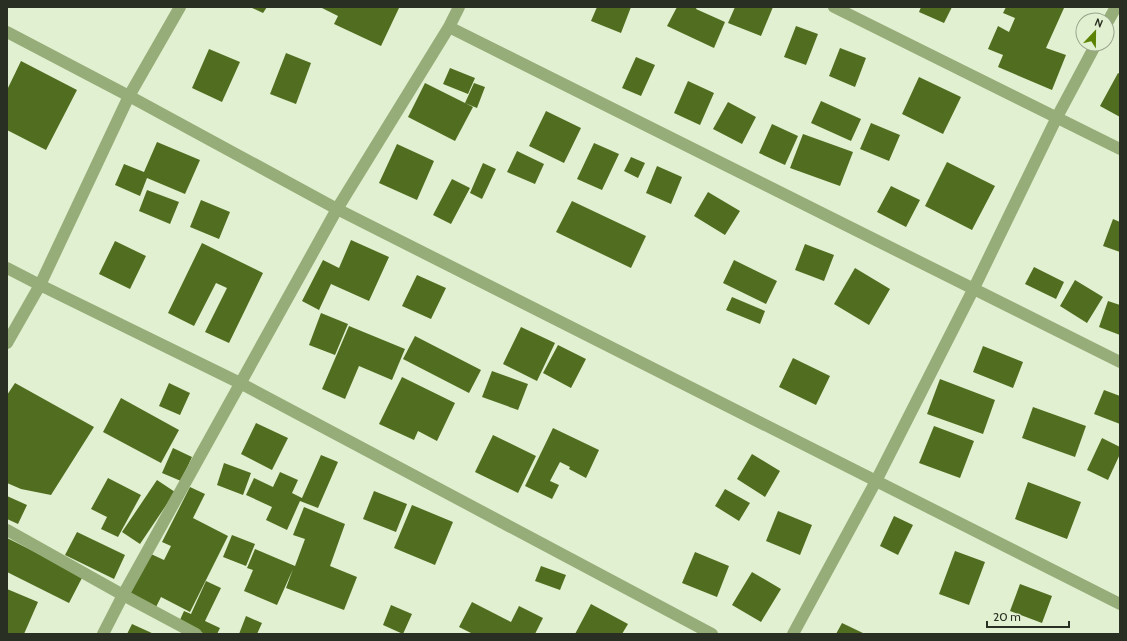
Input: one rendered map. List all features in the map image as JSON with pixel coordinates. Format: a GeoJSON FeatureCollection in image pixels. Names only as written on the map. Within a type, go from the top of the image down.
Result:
{"type":"FeatureCollection","features":[{"type":"Feature","properties":{"kind":"street"},"geometry":{"type":"LineString","coordinates":[[7,344],[40,285],[129,96],[180,7]]}},
{"type":"Feature","properties":{"kind":"street"},"geometry":{"type":"LineString","coordinates":[[103,634],[123,595],[337,208],[449,27],[459,7]]}},
{"type":"Feature","properties":{"kind":"street"},"geometry":{"type":"LineString","coordinates":[[834,7],[1120,149]]}},
{"type":"Feature","properties":{"kind":"street"},"geometry":{"type":"LineString","coordinates":[[449,27],[1120,362]]}},
{"type":"Feature","properties":{"kind":"street"},"geometry":{"type":"LineString","coordinates":[[7,32],[337,208],[1120,604]]}},
{"type":"Feature","properties":{"kind":"street"},"geometry":{"type":"LineString","coordinates":[[793,634],[876,481],[974,288],[1057,117],[1092,52]]}},
{"type":"Feature","properties":{"kind":"street"},"geometry":{"type":"LineString","coordinates":[[7,268],[240,383],[712,634]]}},
{"type":"Feature","properties":{"kind":"street"},"geometry":{"type":"LineString","coordinates":[[7,530],[196,634]]}},
{"type":"Feature","properties":{"kind":"building"},"geometry":{"type":"Polygon","coordinates":[[[250,7],[267,7],[263,13],[250,7]]]}},
{"type":"Feature","properties":{"kind":"building"},"geometry":{"type":"Polygon","coordinates":[[[320,7],[399,8],[381,46],[334,24],[338,16],[320,7]]]}},
{"type":"Feature","properties":{"kind":"building"},"geometry":{"type":"Polygon","coordinates":[[[597,7],[631,7],[621,33],[591,21],[597,7]]]}},
{"type":"Feature","properties":{"kind":"building"},"geometry":{"type":"Polygon","coordinates":[[[677,7],[697,7],[696,9],[725,22],[714,48],[667,26],[677,7]]]}},
{"type":"Feature","properties":{"kind":"building"},"geometry":{"type":"Polygon","coordinates":[[[735,7],[773,7],[761,36],[728,23],[735,7]]]}},
{"type":"Feature","properties":{"kind":"building"},"geometry":{"type":"Polygon","coordinates":[[[921,7],[952,7],[944,23],[919,12],[921,7]]]}},
{"type":"Feature","properties":{"kind":"building"},"geometry":{"type":"Polygon","coordinates":[[[1006,7],[1064,8],[1046,48],[1066,55],[1052,90],[998,67],[1003,55],[988,49],[998,26],[1009,32],[1015,18],[1003,13],[1006,7]]]}},
{"type":"Feature","properties":{"kind":"building"},"geometry":{"type":"Polygon","coordinates":[[[796,26],[818,34],[806,65],[784,57],[796,26]]]}},
{"type":"Feature","properties":{"kind":"building"},"geometry":{"type":"Polygon","coordinates":[[[840,48],[866,58],[855,87],[829,76],[840,48]]]}},
{"type":"Feature","properties":{"kind":"building"},"geometry":{"type":"Polygon","coordinates":[[[209,49],[240,62],[222,102],[192,88],[209,49]]]}},
{"type":"Feature","properties":{"kind":"building"},"geometry":{"type":"Polygon","coordinates":[[[286,53],[311,63],[296,104],[270,94],[286,53]]]}},
{"type":"Feature","properties":{"kind":"building"},"geometry":{"type":"Polygon","coordinates":[[[636,57],[655,65],[641,96],[622,88],[636,57]]]}},
{"type":"Feature","properties":{"kind":"building"},"geometry":{"type":"Polygon","coordinates":[[[21,61],[77,90],[46,150],[7,130],[7,90],[21,61]]]}},
{"type":"Feature","properties":{"kind":"building"},"geometry":{"type":"Polygon","coordinates":[[[450,68],[475,78],[468,94],[443,84],[450,68]]]}},
{"type":"Feature","properties":{"kind":"building"},"geometry":{"type":"Polygon","coordinates":[[[1118,73],[1120,74],[1120,117],[1100,106],[1118,73]]]}},
{"type":"Feature","properties":{"kind":"building"},"geometry":{"type":"Polygon","coordinates":[[[919,77],[961,97],[943,134],[902,114],[919,77]]]}},
{"type":"Feature","properties":{"kind":"building"},"geometry":{"type":"Polygon","coordinates":[[[688,81],[714,93],[700,125],[674,113],[688,81]]]}},
{"type":"Feature","properties":{"kind":"building"},"geometry":{"type":"Polygon","coordinates":[[[425,83],[473,107],[455,141],[408,117],[425,83]]]}},
{"type":"Feature","properties":{"kind":"building"},"geometry":{"type":"Polygon","coordinates":[[[474,83],[485,87],[477,108],[465,103],[474,83]]]}},
{"type":"Feature","properties":{"kind":"building"},"geometry":{"type":"Polygon","coordinates":[[[821,101],[861,119],[851,141],[811,123],[821,101]]]}},
{"type":"Feature","properties":{"kind":"building"},"geometry":{"type":"Polygon","coordinates":[[[728,102],[756,117],[742,144],[713,129],[728,102]]]}},
{"type":"Feature","properties":{"kind":"building"},"geometry":{"type":"Polygon","coordinates":[[[546,111],[581,128],[564,163],[529,146],[546,111]]]}},
{"type":"Feature","properties":{"kind":"building"},"geometry":{"type":"Polygon","coordinates":[[[871,123],[900,135],[889,161],[860,149],[871,123]]]}},
{"type":"Feature","properties":{"kind":"building"},"geometry":{"type":"Polygon","coordinates":[[[772,124],[798,136],[785,165],[759,153],[772,124]]]}},
{"type":"Feature","properties":{"kind":"building"},"geometry":{"type":"Polygon","coordinates":[[[803,134],[853,152],[840,186],[790,168],[803,134]]]}},
{"type":"Feature","properties":{"kind":"building"},"geometry":{"type":"Polygon","coordinates":[[[157,142],[200,160],[185,194],[147,178],[140,196],[115,185],[124,164],[144,172],[157,142]]]}},
{"type":"Feature","properties":{"kind":"building"},"geometry":{"type":"Polygon","coordinates":[[[594,143],[619,154],[602,190],[577,179],[594,143]]]}},
{"type":"Feature","properties":{"kind":"building"},"geometry":{"type":"Polygon","coordinates":[[[397,144],[434,161],[417,200],[379,183],[397,144]]]}},
{"type":"Feature","properties":{"kind":"building"},"geometry":{"type":"Polygon","coordinates":[[[517,151],[544,164],[535,184],[507,172],[517,151]]]}},
{"type":"Feature","properties":{"kind":"building"},"geometry":{"type":"Polygon","coordinates":[[[631,157],[645,163],[638,178],[624,171],[631,157]]]}},
{"type":"Feature","properties":{"kind":"building"},"geometry":{"type":"Polygon","coordinates":[[[947,162],[995,186],[972,230],[925,206],[947,162]]]}},
{"type":"Feature","properties":{"kind":"building"},"geometry":{"type":"Polygon","coordinates":[[[483,163],[496,169],[482,199],[470,193],[483,163]]]}},
{"type":"Feature","properties":{"kind":"building"},"geometry":{"type":"Polygon","coordinates":[[[657,166],[682,177],[671,204],[646,193],[657,166]]]}},
{"type":"Feature","properties":{"kind":"building"},"geometry":{"type":"Polygon","coordinates":[[[452,179],[470,188],[451,224],[433,215],[452,179]]]}},
{"type":"Feature","properties":{"kind":"building"},"geometry":{"type":"Polygon","coordinates":[[[891,186],[920,200],[906,227],[877,212],[891,186]]]}},
{"type":"Feature","properties":{"kind":"building"},"geometry":{"type":"Polygon","coordinates":[[[147,190],[179,202],[170,224],[139,211],[147,190]]]}},
{"type":"Feature","properties":{"kind":"building"},"geometry":{"type":"Polygon","coordinates":[[[708,192],[740,211],[725,235],[694,216],[708,192]]]}},
{"type":"Feature","properties":{"kind":"building"},"geometry":{"type":"Polygon","coordinates":[[[201,200],[230,212],[219,239],[190,227],[201,200]]]}},
{"type":"Feature","properties":{"kind":"building"},"geometry":{"type":"Polygon","coordinates":[[[572,201],[646,236],[631,268],[556,232],[572,201]]]}},
{"type":"Feature","properties":{"kind":"building"},"geometry":{"type":"Polygon","coordinates":[[[1113,219],[1120,222],[1120,252],[1103,246],[1113,219]]]}},
{"type":"Feature","properties":{"kind":"building"},"geometry":{"type":"Polygon","coordinates":[[[351,240],[389,257],[369,301],[331,284],[319,310],[302,301],[323,260],[339,268],[351,240]]]}},
{"type":"Feature","properties":{"kind":"building"},"geometry":{"type":"Polygon","coordinates":[[[115,241],[146,256],[130,289],[99,274],[115,241]]]}},
{"type":"Feature","properties":{"kind":"building"},"geometry":{"type":"Polygon","coordinates":[[[202,243],[263,273],[229,343],[205,332],[227,288],[216,283],[194,326],[168,313],[202,243]]]}},
{"type":"Feature","properties":{"kind":"building"},"geometry":{"type":"Polygon","coordinates":[[[805,244],[834,255],[824,281],[795,270],[805,244]]]}},
{"type":"Feature","properties":{"kind":"building"},"geometry":{"type":"Polygon","coordinates":[[[734,260],[777,281],[766,304],[723,283],[734,260]]]}},
{"type":"Feature","properties":{"kind":"building"},"geometry":{"type":"Polygon","coordinates":[[[1034,267],[1064,282],[1056,299],[1025,284],[1034,267]]]}},
{"type":"Feature","properties":{"kind":"building"},"geometry":{"type":"Polygon","coordinates":[[[855,268],[890,289],[869,325],[834,304],[855,268]]]}},
{"type":"Feature","properties":{"kind":"building"},"geometry":{"type":"Polygon","coordinates":[[[417,275],[446,288],[431,319],[402,306],[417,275]]]}},
{"type":"Feature","properties":{"kind":"building"},"geometry":{"type":"Polygon","coordinates":[[[1075,280],[1103,297],[1087,323],[1060,306],[1075,280]]]}},
{"type":"Feature","properties":{"kind":"building"},"geometry":{"type":"Polygon","coordinates":[[[732,297],[765,311],[760,324],[726,310],[732,297]]]}},
{"type":"Feature","properties":{"kind":"building"},"geometry":{"type":"Polygon","coordinates":[[[1108,301],[1120,305],[1120,335],[1099,327],[1108,301]]]}},
{"type":"Feature","properties":{"kind":"building"},"geometry":{"type":"Polygon","coordinates":[[[321,313],[348,324],[335,355],[309,345],[321,313]]]}},
{"type":"Feature","properties":{"kind":"building"},"geometry":{"type":"Polygon","coordinates":[[[349,326],[405,349],[392,380],[359,366],[345,399],[322,389],[349,326]]]}},
{"type":"Feature","properties":{"kind":"building"},"geometry":{"type":"Polygon","coordinates":[[[521,327],[555,343],[537,381],[503,364],[521,327]]]}},
{"type":"Feature","properties":{"kind":"building"},"geometry":{"type":"Polygon","coordinates":[[[415,336],[481,370],[469,393],[403,359],[415,336]]]}},
{"type":"Feature","properties":{"kind":"building"},"geometry":{"type":"Polygon","coordinates":[[[558,345],[586,359],[571,388],[543,373],[558,345]]]}},
{"type":"Feature","properties":{"kind":"building"},"geometry":{"type":"Polygon","coordinates":[[[983,346],[1023,362],[1013,388],[973,372],[983,346]]]}},
{"type":"Feature","properties":{"kind":"building"},"geometry":{"type":"Polygon","coordinates":[[[793,358],[830,376],[816,405],[779,387],[793,358]]]}},
{"type":"Feature","properties":{"kind":"building"},"geometry":{"type":"Polygon","coordinates":[[[492,371],[528,384],[518,410],[482,397],[492,371]]]}},
{"type":"Feature","properties":{"kind":"building"},"geometry":{"type":"Polygon","coordinates":[[[402,377],[455,403],[437,441],[418,431],[414,440],[379,424],[402,377]]]}},
{"type":"Feature","properties":{"kind":"building"},"geometry":{"type":"Polygon","coordinates":[[[940,379],[995,400],[983,434],[927,414],[940,379]]]}},
{"type":"Feature","properties":{"kind":"building"},"geometry":{"type":"Polygon","coordinates":[[[15,383],[94,427],[51,495],[21,489],[7,483],[7,395],[15,383]]]}},
{"type":"Feature","properties":{"kind":"building"},"geometry":{"type":"Polygon","coordinates":[[[169,383],[190,393],[180,415],[159,406],[169,383]]]}},
{"type":"Feature","properties":{"kind":"building"},"geometry":{"type":"Polygon","coordinates":[[[1104,390],[1120,396],[1120,424],[1094,414],[1104,390]]]}},
{"type":"Feature","properties":{"kind":"building"},"geometry":{"type":"Polygon","coordinates":[[[121,398],[179,430],[161,463],[103,432],[121,398]]]}},
{"type":"Feature","properties":{"kind":"building"},"geometry":{"type":"Polygon","coordinates":[[[1033,407],[1086,426],[1075,457],[1022,438],[1033,407]]]}},
{"type":"Feature","properties":{"kind":"building"},"geometry":{"type":"Polygon","coordinates":[[[256,423],[288,438],[272,470],[241,454],[256,423]]]}},
{"type":"Feature","properties":{"kind":"building"},"geometry":{"type":"Polygon","coordinates":[[[934,426],[974,441],[960,478],[919,463],[934,426]]]}},
{"type":"Feature","properties":{"kind":"building"},"geometry":{"type":"Polygon","coordinates":[[[553,428],[599,450],[586,478],[569,469],[570,467],[560,462],[550,481],[559,485],[552,499],[525,486],[553,428]]]}},
{"type":"Feature","properties":{"kind":"building"},"geometry":{"type":"Polygon","coordinates":[[[493,435],[536,456],[518,493],[475,472],[493,435]]]}},
{"type":"Feature","properties":{"kind":"building"},"geometry":{"type":"Polygon","coordinates":[[[1102,438],[1120,447],[1120,454],[1108,480],[1087,470],[1102,438]]]}},
{"type":"Feature","properties":{"kind":"building"},"geometry":{"type":"Polygon","coordinates":[[[173,448],[192,457],[181,481],[162,473],[173,448]]]}},
{"type":"Feature","properties":{"kind":"building"},"geometry":{"type":"Polygon","coordinates":[[[752,454],[780,471],[765,497],[737,479],[752,454]]]}},
{"type":"Feature","properties":{"kind":"building"},"geometry":{"type":"Polygon","coordinates":[[[321,455],[338,462],[318,508],[300,501],[287,530],[266,520],[272,507],[246,495],[254,478],[273,487],[280,472],[298,480],[292,493],[302,498],[321,455]]]}},
{"type":"Feature","properties":{"kind":"building"},"geometry":{"type":"Polygon","coordinates":[[[224,463],[251,473],[243,495],[217,485],[224,463]]]}},
{"type":"Feature","properties":{"kind":"building"},"geometry":{"type":"Polygon","coordinates":[[[108,478],[141,495],[118,537],[101,529],[107,517],[91,509],[108,478]]]}},
{"type":"Feature","properties":{"kind":"building"},"geometry":{"type":"Polygon","coordinates":[[[157,480],[175,492],[140,544],[122,532],[157,480]]]}},
{"type":"Feature","properties":{"kind":"building"},"geometry":{"type":"Polygon","coordinates":[[[1028,482],[1081,502],[1067,539],[1015,519],[1028,482]]]}},
{"type":"Feature","properties":{"kind":"building"},"geometry":{"type":"Polygon","coordinates":[[[190,487],[205,494],[193,518],[228,536],[190,612],[161,597],[155,609],[129,595],[151,554],[164,560],[171,546],[162,542],[190,487]]]}},
{"type":"Feature","properties":{"kind":"building"},"geometry":{"type":"Polygon","coordinates":[[[725,489],[750,503],[739,521],[715,506],[725,489]]]}},
{"type":"Feature","properties":{"kind":"building"},"geometry":{"type":"Polygon","coordinates":[[[374,491],[407,504],[396,532],[363,519],[374,491]]]}},
{"type":"Feature","properties":{"kind":"building"},"geometry":{"type":"Polygon","coordinates":[[[7,496],[27,505],[18,524],[7,519],[7,496]]]}},
{"type":"Feature","properties":{"kind":"building"},"geometry":{"type":"Polygon","coordinates":[[[412,505],[453,522],[435,565],[394,548],[412,505]]]}},
{"type":"Feature","properties":{"kind":"building"},"geometry":{"type":"Polygon","coordinates":[[[304,507],[345,524],[330,566],[357,577],[344,610],[286,588],[293,569],[277,605],[244,591],[253,570],[247,568],[255,549],[295,566],[305,539],[293,535],[304,507]]]}},
{"type":"Feature","properties":{"kind":"building"},"geometry":{"type":"Polygon","coordinates":[[[778,511],[812,525],[800,555],[766,541],[778,511]]]}},
{"type":"Feature","properties":{"kind":"building"},"geometry":{"type":"Polygon","coordinates":[[[894,516],[913,525],[898,555],[880,546],[894,516]]]}},
{"type":"Feature","properties":{"kind":"building"},"geometry":{"type":"Polygon","coordinates":[[[77,532],[125,555],[114,579],[65,555],[77,532]]]}},
{"type":"Feature","properties":{"kind":"building"},"geometry":{"type":"Polygon","coordinates":[[[232,535],[255,544],[246,566],[223,557],[232,535]]]}},
{"type":"Feature","properties":{"kind":"building"},"geometry":{"type":"Polygon","coordinates":[[[7,538],[83,576],[69,603],[7,572],[7,538]]]}},
{"type":"Feature","properties":{"kind":"building"},"geometry":{"type":"Polygon","coordinates":[[[955,551],[985,562],[969,605],[939,594],[955,551]]]}},
{"type":"Feature","properties":{"kind":"building"},"geometry":{"type":"Polygon","coordinates":[[[695,552],[729,566],[717,597],[682,583],[695,552]]]}},
{"type":"Feature","properties":{"kind":"building"},"geometry":{"type":"Polygon","coordinates":[[[541,566],[566,575],[560,590],[535,581],[541,566]]]}},
{"type":"Feature","properties":{"kind":"building"},"geometry":{"type":"Polygon","coordinates":[[[752,572],[781,589],[761,622],[732,605],[752,572]]]}},
{"type":"Feature","properties":{"kind":"building"},"geometry":{"type":"Polygon","coordinates":[[[206,581],[221,588],[205,621],[220,628],[217,634],[205,634],[179,622],[184,611],[191,614],[206,581]]]}},
{"type":"Feature","properties":{"kind":"building"},"geometry":{"type":"Polygon","coordinates":[[[1020,584],[1052,596],[1042,623],[1010,611],[1020,584]]]}},
{"type":"Feature","properties":{"kind":"building"},"geometry":{"type":"Polygon","coordinates":[[[7,589],[38,602],[24,634],[7,634],[7,589]]]}},
{"type":"Feature","properties":{"kind":"building"},"geometry":{"type":"Polygon","coordinates":[[[472,602],[511,622],[519,606],[543,618],[535,634],[473,634],[459,627],[472,602]]]}},
{"type":"Feature","properties":{"kind":"building"},"geometry":{"type":"Polygon","coordinates":[[[591,604],[628,624],[622,634],[575,634],[591,604]]]}},
{"type":"Feature","properties":{"kind":"building"},"geometry":{"type":"Polygon","coordinates":[[[391,605],[412,614],[403,634],[383,625],[391,605]]]}},
{"type":"Feature","properties":{"kind":"building"},"geometry":{"type":"Polygon","coordinates":[[[246,616],[262,623],[257,634],[239,634],[246,616]]]}},
{"type":"Feature","properties":{"kind":"building"},"geometry":{"type":"Polygon","coordinates":[[[842,623],[865,634],[836,634],[842,623]]]}},
{"type":"Feature","properties":{"kind":"building"},"geometry":{"type":"Polygon","coordinates":[[[132,624],[154,634],[127,634],[132,624]]]}}]}
